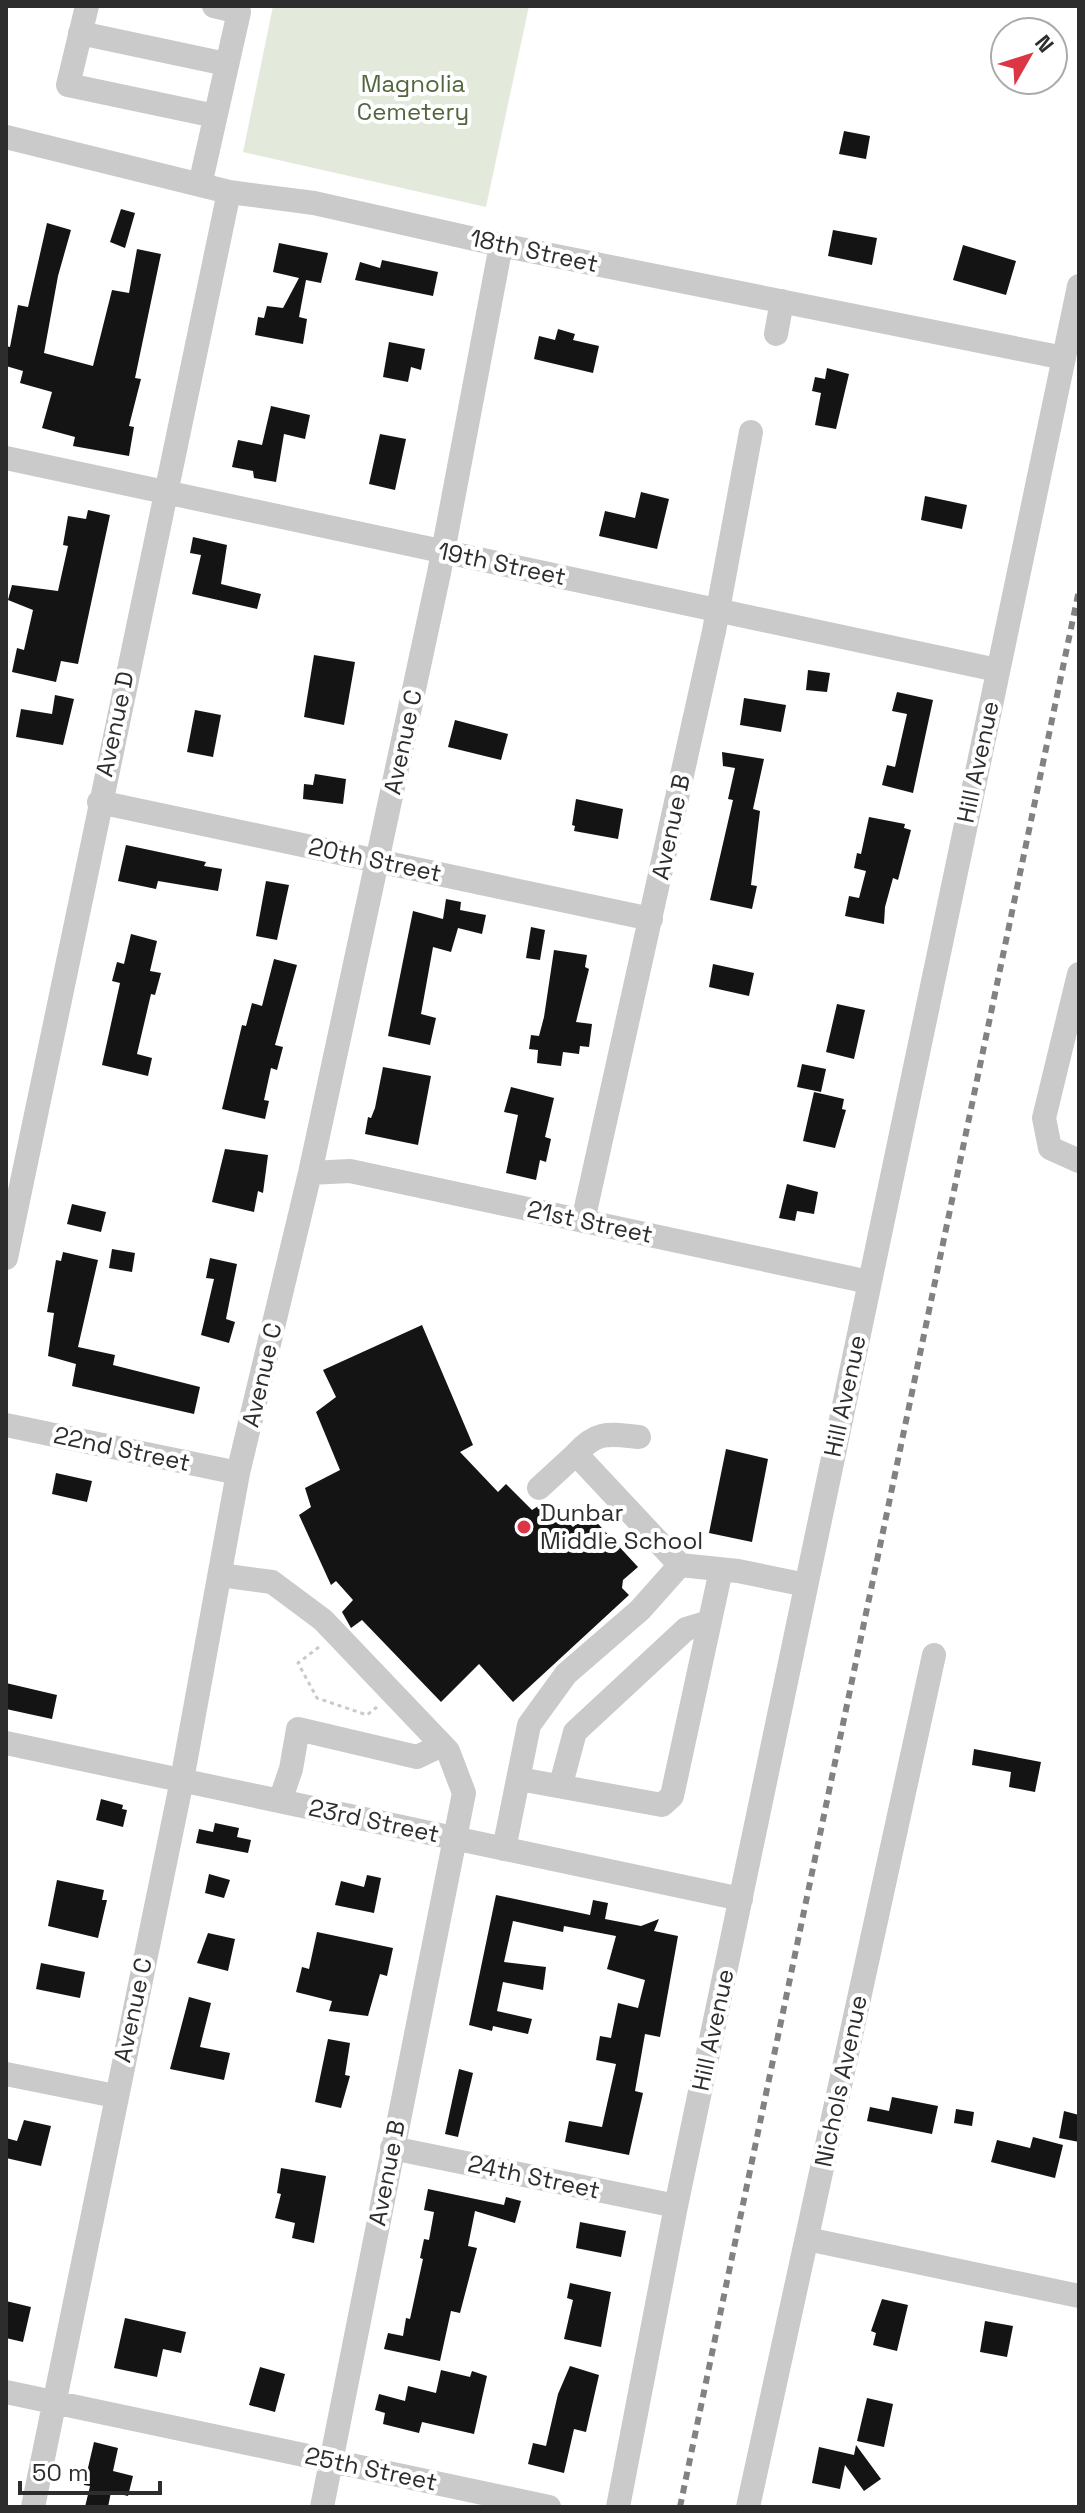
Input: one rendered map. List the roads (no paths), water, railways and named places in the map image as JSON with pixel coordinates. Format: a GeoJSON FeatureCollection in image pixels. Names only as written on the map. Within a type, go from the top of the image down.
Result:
{"type":"FeatureCollection","features":[{"type":"Feature","properties":{"kind":"street"},"geometry":{"type":"LineString","coordinates":[[87,6],[68,85],[215,116]]}},
{"type":"Feature","properties":{"kind":"street"},"geometry":{"type":"LineString","coordinates":[[200,185],[239,12],[214,6]]}},
{"type":"Feature","properties":{"kind":"street"},"geometry":{"type":"LineString","coordinates":[[80,33],[226,64]]}},
{"type":"Feature","properties":{"kind":"street","name":"18th Street"},"geometry":{"type":"LineString","coordinates":[[6,137],[229,192],[314,203],[501,245],[1064,358]]}},
{"type":"Feature","properties":{"kind":"street","name":"Avenue D"},"geometry":{"type":"LineString","coordinates":[[6,1258],[229,192]]}},
{"type":"Feature","properties":{"kind":"street","name":"Avenue C"},"geometry":{"type":"LineString","coordinates":[[33,2507],[182,1780],[238,1473],[310,1173],[377,861],[443,552],[501,245]]}},
{"type":"Feature","properties":{"kind":"street","name":"Hill Avenue"},"geometry":{"type":"LineString","coordinates":[[618,2507],[676,2206],[1079,286]]}},
{"type":"Feature","properties":{"kind":"street"},"geometry":{"type":"LineString","coordinates":[[776,334],[782,301]]}},
{"type":"Feature","properties":{"kind":"street","name":"Avenue B"},"geometry":{"type":"LineString","coordinates":[[583,1221],[719,611],[751,432]]}},
{"type":"Feature","properties":{"kind":"street","name":"19th Street"},"geometry":{"type":"LineString","coordinates":[[6,458],[997,670]]}},
{"type":"Feature","properties":{"kind":"street","name":"20th Street"},"geometry":{"type":"LineString","coordinates":[[99,802],[651,919]]}},
{"type":"Feature","properties":{"kind":"street"},"geometry":{"type":"LineString","coordinates":[[1079,974],[1044,1118],[1050,1148],[1079,1161]]}},
{"type":"Feature","properties":{"kind":"street","name":"21st Street"},"geometry":{"type":"LineString","coordinates":[[310,1173],[350,1171],[869,1282]]}},
{"type":"Feature","properties":{"kind":"street","name":"22nd Street"},"geometry":{"type":"LineString","coordinates":[[6,1425],[238,1473]]}},
{"type":"Feature","properties":{"kind":"street"},"geometry":{"type":"LineString","coordinates":[[539,1488],[589,1438],[609,1434],[639,1437]]}},
{"type":"Feature","properties":{"kind":"street"},"geometry":{"type":"LineString","coordinates":[[576,1454],[680,1565],[806,1585]]}},
{"type":"Feature","properties":{"kind":"street"},"geometry":{"type":"LineString","coordinates":[[504,1849],[529,1725],[566,1674],[640,1610],[680,1565]]}},
{"type":"Feature","properties":{"kind":"street"},"geometry":{"type":"LineString","coordinates":[[519,1779],[561,1784],[662,1805],[672,1796],[721,1570]]}},
{"type":"Feature","properties":{"kind":"street","name":"Avenue B"},"geometry":{"type":"LineString","coordinates":[[220,1575],[272,1582],[323,1620],[442,1745],[464,1793],[322,2507]]}},
{"type":"Feature","properties":{"kind":"street"},"geometry":{"type":"LineString","coordinates":[[561,1784],[575,1732],[686,1629],[709,1622]]}},
{"type":"Feature","properties":{"kind":"street","name":"Nichols Avenue"},"geometry":{"type":"LineString","coordinates":[[748,2507],[934,1655]]}},
{"type":"Feature","properties":{"kind":"street"},"geometry":{"type":"LineString","coordinates":[[280,1801],[291,1769],[298,1729],[417,1757],[442,1745]]}},
{"type":"Feature","properties":{"kind":"street","name":"23rd Street"},"geometry":{"type":"LineString","coordinates":[[6,1743],[741,1899]]}},
{"type":"Feature","properties":{"kind":"street"},"geometry":{"type":"LineString","coordinates":[[6,2074],[115,2096]]}},
{"type":"Feature","properties":{"kind":"street","name":"24th Street"},"geometry":{"type":"LineString","coordinates":[[392,2148],[676,2206]]}},
{"type":"Feature","properties":{"kind":"street"},"geometry":{"type":"LineString","coordinates":[[807,2239],[1079,2296]]}},
{"type":"Feature","properties":{"kind":"street","name":"25th Street"},"geometry":{"type":"LineString","coordinates":[[6,2392],[549,2507]]}},
{"type":"Feature","properties":{"kind":"railway"},"geometry":{"type":"LineString","coordinates":[[680,2507],[1079,590]]}},
{"type":"Feature","properties":{"kind":"place","name":"Dunbar Middle School"},"geometry":{"type":"Point","coordinates":[524,1527]}},
{"type":"Feature","properties":{"kind":"park label","name":"Magnolia Cemetery"},"geometry":{"type":"Point","coordinates":[413,98]}}]}
